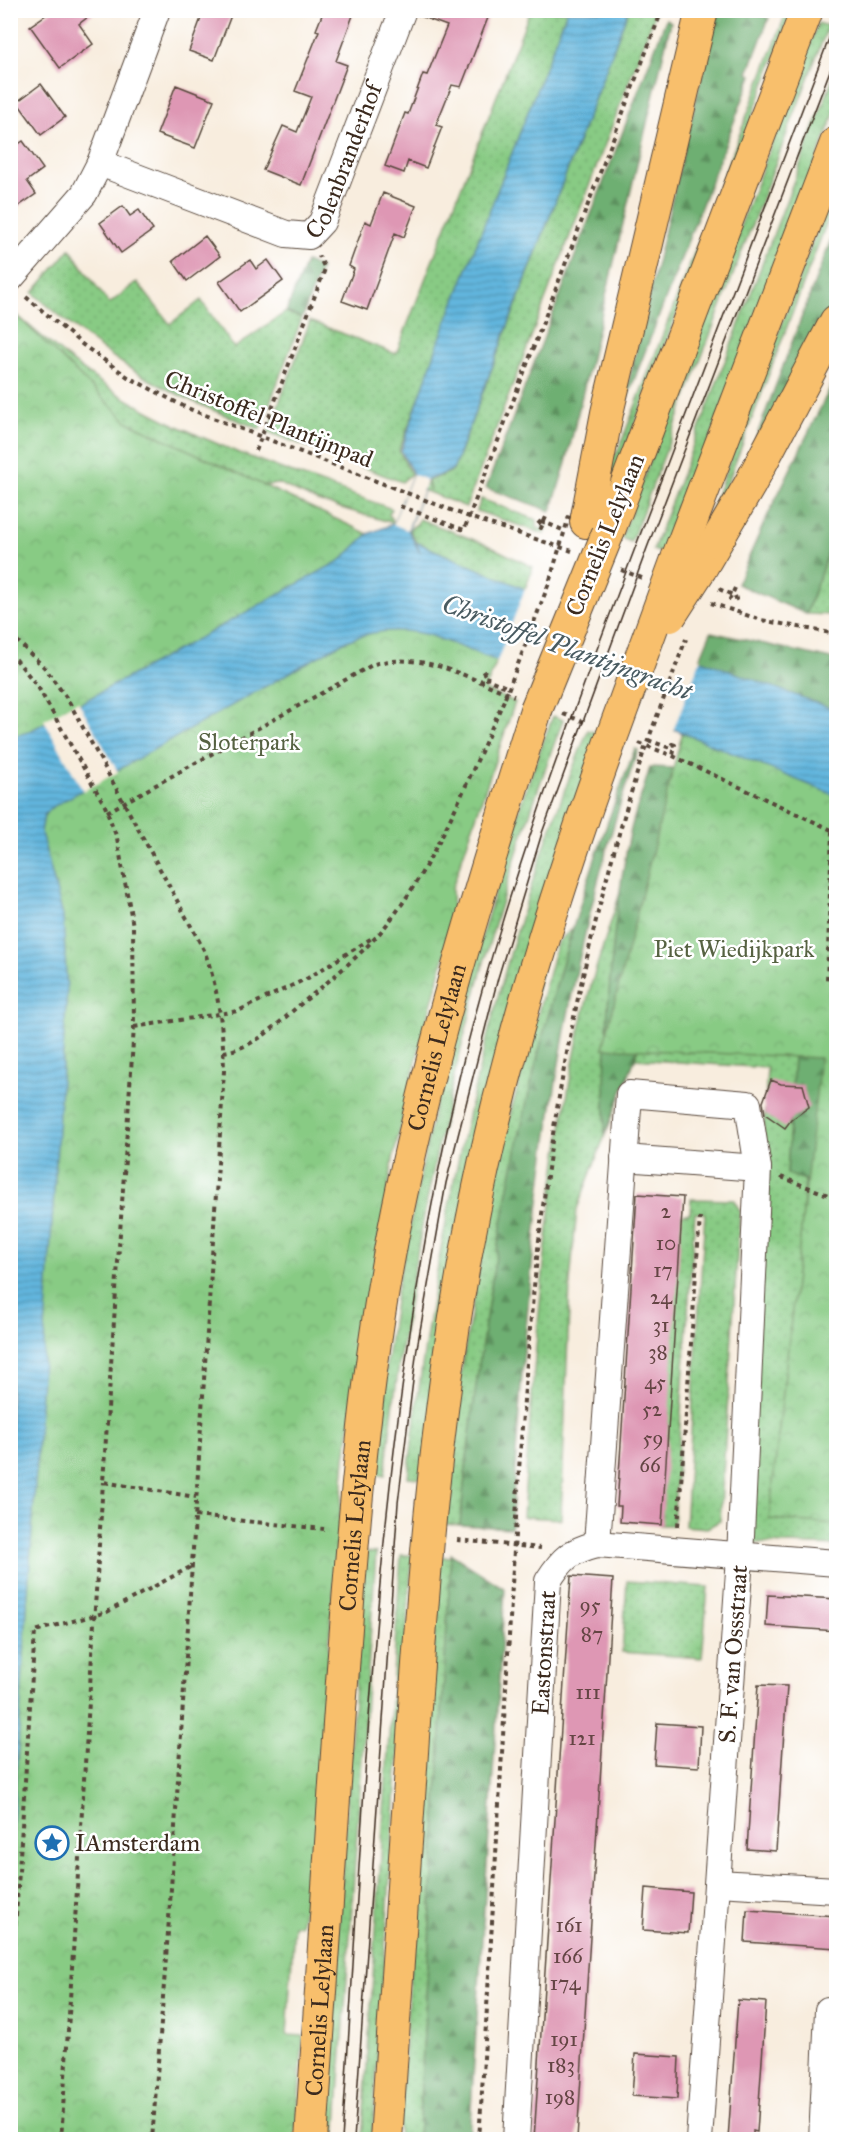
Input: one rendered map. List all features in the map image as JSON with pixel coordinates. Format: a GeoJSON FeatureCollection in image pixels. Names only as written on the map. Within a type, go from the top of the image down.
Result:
{"type":"FeatureCollection","features":[{"type":"Feature","properties":{"kind":"main road"},"geometry":{"type":"LineString","coordinates":[[582,525],[702,10]]}},
{"type":"Feature","properties":{"kind":"main road","name":"Cornelis Lelylaan"},"geometry":{"type":"LineString","coordinates":[[311,2139],[349,1584],[365,1415],[377,1329],[411,1147],[430,1062],[469,920],[539,707],[575,608],[582,525],[803,20]]}},
{"type":"Feature","properties":{"kind":"main road"},"geometry":{"type":"LineString","coordinates":[[386,2139],[420,1623],[438,1442],[452,1336],[483,1167],[505,1075],[555,899],[610,734],[640,662],[689,564],[837,143]]}},
{"type":"Feature","properties":{"kind":"main road"},"geometry":{"type":"LineString","coordinates":[[689,564],[749,486],[837,321]]}},
{"type":"Feature","properties":{"kind":"street"},"geometry":{"type":"LineString","coordinates":[[14,284],[84,194],[100,163],[157,10]]}},
{"type":"Feature","properties":{"kind":"street","name":"Colenbranderhof"},"geometry":{"type":"LineString","coordinates":[[100,163],[286,234],[298,237],[309,236],[322,222],[403,10]]}},
{"type":"Feature","properties":{"kind":"street"},"geometry":{"type":"LineString","coordinates":[[624,1158],[758,1168],[748,1104],[629,1094],[624,1158],[597,1544],[837,1563]]}},
{"type":"Feature","properties":{"kind":"street","name":"S. F. van Ossstraat"},"geometry":{"type":"LineString","coordinates":[[699,2139],[740,1557],[758,1168]]}},
{"type":"Feature","properties":{"kind":"street","name":"Eastonstraat"},"geometry":{"type":"LineString","coordinates":[[516,2139],[548,1581],[561,1560],[597,1544]]}},
{"type":"Feature","properties":{"kind":"street"},"geometry":{"type":"LineString","coordinates":[[718,1882],[837,1890]]}},
{"type":"Feature","properties":{"kind":"street"},"geometry":{"type":"LineString","coordinates":[[822,2139],[828,2010]]}},
{"type":"Feature","properties":{"kind":"path"},"geometry":{"type":"LineString","coordinates":[[400,506],[464,530],[662,10]]}},
{"type":"Feature","properties":{"kind":"path"},"geometry":{"type":"LineString","coordinates":[[256,451],[325,269],[309,236]]}},
{"type":"Feature","properties":{"kind":"path","name":"Christoffel Plantijnpad"},"geometry":{"type":"LineString","coordinates":[[14,284],[83,345],[128,377],[187,408],[469,517]]}},
{"type":"Feature","properties":{"kind":"path"},"geometry":{"type":"LineString","coordinates":[[546,517],[541,528],[537,525],[541,521],[582,525]]}},
{"type":"Feature","properties":{"kind":"path","name":"Cornelis Lelylaan"},"geometry":{"type":"LineString","coordinates":[[224,1052],[247,1047],[267,1033],[354,959],[378,934],[416,882],[505,698],[549,584],[582,525]]}},
{"type":"Feature","properties":{"kind":"path"},"geometry":{"type":"LineString","coordinates":[[735,588],[730,598],[732,601],[736,599],[735,596]]}},
{"type":"Feature","properties":{"kind":"path"},"geometry":{"type":"LineString","coordinates":[[10,634],[56,682],[121,797],[204,950],[214,976],[221,1015],[224,1052],[192,1566],[152,2139]]}},
{"type":"Feature","properties":{"kind":"path"},"geometry":{"type":"LineString","coordinates":[[479,2139],[514,1545],[530,1332],[553,1133],[579,992],[601,897],[644,751],[687,636]]}},
{"type":"Feature","properties":{"kind":"path"},"geometry":{"type":"LineString","coordinates":[[10,652],[41,692],[105,806],[117,838],[133,926],[134,1027],[61,2139]]}},
{"type":"Feature","properties":{"kind":"path"},"geometry":{"type":"LineString","coordinates":[[107,812],[374,664],[388,660],[416,660],[440,666],[539,707],[673,756],[835,831],[827,981],[837,982]]}},
{"type":"Feature","properties":{"kind":"path"},"geometry":{"type":"LineString","coordinates":[[482,683],[482,674],[487,672],[487,679],[509,688]]}},
{"type":"Feature","properties":{"kind":"path"},"geometry":{"type":"LineString","coordinates":[[648,740],[670,748],[670,745],[675,745],[673,756]]}},
{"type":"Feature","properties":{"kind":"path"},"geometry":{"type":"LineString","coordinates":[[134,1027],[221,1015],[267,999],[290,988],[378,934]]}},
{"type":"Feature","properties":{"kind":"path"},"geometry":{"type":"LineString","coordinates":[[758,1168],[837,1198]]}},
{"type":"Feature","properties":{"kind":"path"},"geometry":{"type":"LineString","coordinates":[[676,1551],[700,1217]]}},
{"type":"Feature","properties":{"kind":"path"},"geometry":{"type":"LineString","coordinates":[[103,1482],[196,1497]]}},
{"type":"Feature","properties":{"kind":"path"},"geometry":{"type":"LineString","coordinates":[[195,1516],[324,1529]]}},
{"type":"Feature","properties":{"kind":"path"},"geometry":{"type":"LineString","coordinates":[[457,1540],[514,1545],[571,1554]]}},
{"type":"Feature","properties":{"kind":"path"},"geometry":{"type":"LineString","coordinates":[[10,2006],[35,1631],[94,1616],[192,1566]]}},
{"type":"Feature","properties":{"kind":"green space"},"geometry":{"type":"Polygon","coordinates":[[[530,11],[567,11],[399,451],[411,474],[402,482],[268,432],[310,321],[396,354],[530,11]]]}},
{"type":"Feature","properties":{"kind":"green space"},"geometry":{"type":"Polygon","coordinates":[[[628,11],[656,11],[466,507],[423,490],[426,481],[430,490],[428,481],[453,471],[628,11]]]}},
{"type":"Feature","properties":{"kind":"green space"},"geometry":{"type":"Polygon","coordinates":[[[717,11],[750,11],[769,18],[748,73],[752,75],[621,414],[717,11]]]}},
{"type":"Feature","properties":{"kind":"green space"},"geometry":{"type":"Polygon","coordinates":[[[787,11],[792,12],[600,514],[611,459],[618,451],[787,11]]]}},
{"type":"Feature","properties":{"kind":"green space"},"geometry":{"type":"Polygon","coordinates":[[[666,19],[671,22],[566,463],[551,511],[486,488],[666,19]]]}},
{"type":"Feature","properties":{"kind":"green space"},"geometry":{"type":"Polygon","coordinates":[[[818,23],[828,26],[631,542],[621,538],[818,23]]]}},
{"type":"Feature","properties":{"kind":"green space"},"geometry":{"type":"Polygon","coordinates":[[[836,70],[836,109],[666,555],[653,550],[836,70]]]}},
{"type":"Feature","properties":{"kind":"green space"},"geometry":{"type":"Polygon","coordinates":[[[836,181],[836,198],[723,495],[723,505],[698,545],[836,181]]]}},
{"type":"Feature","properties":{"kind":"green space"},"geometry":{"type":"Polygon","coordinates":[[[836,226],[836,307],[746,464],[836,226]]]}},
{"type":"Feature","properties":{"kind":"green space"},"geometry":{"type":"Polygon","coordinates":[[[70,249],[109,304],[137,282],[170,324],[201,300],[234,348],[286,312],[302,318],[260,429],[194,402],[131,369],[68,323],[33,293],[70,249]]]}},
{"type":"Feature","properties":{"kind":"green space"},"geometry":{"type":"Polygon","coordinates":[[[306,262],[321,268],[302,318],[286,312],[306,262]]]}},
{"type":"Feature","properties":{"kind":"green space"},"geometry":{"type":"Polygon","coordinates":[[[10,309],[83,370],[130,401],[225,447],[392,509],[389,514],[393,523],[317,501],[280,484],[242,487],[11,421],[10,309]]]}},
{"type":"Feature","properties":{"kind":"green space","name":"Sloterpark"},"geometry":{"type":"Polygon","coordinates":[[[10,309],[128,422],[514,602],[497,661],[485,690],[515,702],[452,888],[453,925],[418,1053],[393,1159],[345,1458],[330,1632],[315,1858],[300,1925],[294,1925],[287,2035],[303,2036],[296,2139],[11,2139],[10,309]]]}},
{"type":"Feature","properties":{"kind":"green space"},"geometry":{"type":"Polygon","coordinates":[[[836,376],[836,530],[806,614],[737,584],[764,523],[836,376]]]}},
{"type":"Feature","properties":{"kind":"green space"},"geometry":{"type":"Polygon","coordinates":[[[481,499],[537,520],[537,528],[542,529],[547,525],[544,534],[477,511],[481,499]]]}},
{"type":"Feature","properties":{"kind":"green space"},"geometry":{"type":"Polygon","coordinates":[[[419,519],[485,544],[533,567],[525,590],[416,542],[409,529],[417,524],[419,519]]]}},
{"type":"Feature","properties":{"kind":"green space"},"geometry":{"type":"Polygon","coordinates":[[[836,530],[836,615],[806,614],[836,530]]]}},
{"type":"Feature","properties":{"kind":"green space"},"geometry":{"type":"Polygon","coordinates":[[[711,632],[836,660],[836,710],[699,661],[711,632]]]}},
{"type":"Feature","properties":{"kind":"green space"},"geometry":{"type":"Polygon","coordinates":[[[553,716],[563,720],[530,812],[501,905],[450,1092],[412,1282],[385,1475],[372,1474],[396,1293],[442,1071],[523,797],[553,716]]]}},
{"type":"Feature","properties":{"kind":"green space"},"geometry":{"type":"Polygon","coordinates":[[[588,730],[598,733],[420,1478],[408,1477],[434,1286],[472,1097],[523,911],[588,730]]]}},
{"type":"Feature","properties":{"kind":"green space","name":"Piet Wiedijkpark"},"geometry":{"type":"Polygon","coordinates":[[[683,730],[836,791],[836,1524],[769,1519],[820,1058],[603,1048],[683,730]]]}},
{"type":"Feature","properties":{"kind":"green space"},"geometry":{"type":"Polygon","coordinates":[[[635,749],[638,750],[608,844],[583,940],[548,1134],[535,1233],[511,1528],[460,1525],[485,1327],[501,1228],[521,1131],[543,1034],[570,938],[600,843],[635,749]]]}},
{"type":"Feature","properties":{"kind":"green space"},"geometry":{"type":"Polygon","coordinates":[[[650,767],[674,768],[836,809],[836,893],[829,960],[836,960],[836,1502],[786,1499],[805,1180],[787,1174],[806,854],[697,809],[672,894],[635,1059],[605,1135],[607,1021],[613,945],[630,833],[650,767]]]}},
{"type":"Feature","properties":{"kind":"green space"},"geometry":{"type":"Polygon","coordinates":[[[807,854],[787,1174],[805,1179],[786,1499],[836,1502],[836,1546],[741,1542],[767,1068],[635,1059],[672,894],[807,854]]]}},
{"type":"Feature","properties":{"kind":"green space"},"geometry":{"type":"Polygon","coordinates":[[[622,886],[608,1017],[605,1135],[577,1209],[570,1282],[561,1519],[523,1517],[537,1337],[557,1157],[582,1019],[622,886]]]}},
{"type":"Feature","properties":{"kind":"green space"},"geometry":{"type":"Polygon","coordinates":[[[572,929],[533,1076],[502,1224],[478,1373],[460,1525],[442,1524],[454,1413],[497,1163],[557,943],[572,929]]]}},
{"type":"Feature","properties":{"kind":"green space"},"geometry":{"type":"Polygon","coordinates":[[[691,1199],[734,1200],[740,1211],[720,1521],[707,1528],[685,1526],[705,1213],[695,1213],[673,1525],[660,1525],[681,1215],[690,1213],[691,1199]]]}},
{"type":"Feature","properties":{"kind":"green space"},"geometry":{"type":"Polygon","coordinates":[[[364,1552],[376,1553],[336,2139],[324,2140],[364,1552]]]}},
{"type":"Feature","properties":{"kind":"green space"},"geometry":{"type":"Polygon","coordinates":[[[451,1554],[505,1589],[469,2139],[418,2139],[451,1554]]]}},
{"type":"Feature","properties":{"kind":"green space"},"geometry":{"type":"Polygon","coordinates":[[[401,1555],[412,1555],[372,2139],[362,2140],[401,1555]]]}},
{"type":"Feature","properties":{"kind":"green space"},"geometry":{"type":"Polygon","coordinates":[[[440,1557],[451,1557],[418,2139],[398,2140],[440,1557]]]}},
{"type":"Feature","properties":{"kind":"green space"},"geometry":{"type":"Polygon","coordinates":[[[627,1581],[708,1587],[702,1658],[622,1652],[627,1581]]]}},
{"type":"Feature","properties":{"kind":"water","name":"Christoffel Plantijngracht"},"geometry":{"type":"Polygon","coordinates":[[[567,11],[628,11],[453,470],[427,480],[408,530],[420,553],[416,542],[624,630],[836,710],[836,796],[659,723],[432,636],[409,631],[387,631],[366,634],[344,642],[49,809],[44,816],[41,832],[63,916],[67,991],[11,1856],[10,1042],[15,976],[10,922],[11,737],[28,732],[341,560],[368,534],[393,524],[413,474],[401,451],[439,341],[567,11]]]}},
{"type":"Feature","properties":{"kind":"pier"},"geometry":{"type":"Polygon","coordinates":[[[413,474],[427,480],[407,530],[393,524],[413,474]]]}},
{"type":"Feature","properties":{"kind":"pier"},"geometry":{"type":"Polygon","coordinates":[[[526,587],[701,658],[673,731],[496,664],[526,587]]]}},
{"type":"Feature","properties":{"kind":"pier"},"geometry":{"type":"Polygon","coordinates":[[[78,701],[118,772],[83,791],[44,720],[78,701]]]}},
{"type":"Feature","properties":{"kind":"building"},"geometry":{"type":"Polygon","coordinates":[[[53,10],[97,10],[79,24],[93,44],[60,68],[30,26],[53,10]]]}},
{"type":"Feature","properties":{"kind":"building"},"geometry":{"type":"Polygon","coordinates":[[[204,10],[233,10],[214,60],[189,51],[204,10]]]}},
{"type":"Feature","properties":{"kind":"building"},"geometry":{"type":"Polygon","coordinates":[[[324,10],[355,10],[336,61],[347,65],[301,185],[263,170],[283,126],[297,132],[311,97],[295,91],[319,31],[316,30],[324,10]]]}},
{"type":"Feature","properties":{"kind":"building"},"geometry":{"type":"Polygon","coordinates":[[[418,10],[491,10],[461,87],[452,85],[436,125],[442,127],[426,168],[408,161],[404,173],[385,166],[405,113],[408,114],[423,74],[427,75],[447,26],[417,15],[418,10]]]}},
{"type":"Feature","properties":{"kind":"building"},"geometry":{"type":"Polygon","coordinates":[[[41,84],[65,117],[41,135],[17,102],[41,84]]]}},
{"type":"Feature","properties":{"kind":"building"},"geometry":{"type":"Polygon","coordinates":[[[176,85],[214,100],[195,148],[157,134],[176,85]]]}},
{"type":"Feature","properties":{"kind":"building"},"geometry":{"type":"Polygon","coordinates":[[[23,141],[43,169],[27,181],[36,194],[10,212],[10,150],[23,141]]]}},
{"type":"Feature","properties":{"kind":"building"},"geometry":{"type":"Polygon","coordinates":[[[383,193],[416,206],[404,237],[395,233],[367,310],[342,301],[354,269],[349,266],[365,221],[371,224],[383,193]]]}},
{"type":"Feature","properties":{"kind":"building"},"geometry":{"type":"Polygon","coordinates":[[[123,206],[130,216],[139,210],[153,230],[121,253],[100,223],[123,206]]]}},
{"type":"Feature","properties":{"kind":"building"},"geometry":{"type":"Polygon","coordinates":[[[205,236],[220,256],[187,281],[173,261],[205,236]]]}},
{"type":"Feature","properties":{"kind":"building"},"geometry":{"type":"Polygon","coordinates":[[[250,260],[256,269],[268,260],[283,281],[240,312],[219,282],[250,260]]]}},
{"type":"Feature","properties":{"kind":"building"},"geometry":{"type":"Polygon","coordinates":[[[771,1080],[781,1084],[803,1085],[809,1107],[791,1120],[785,1128],[765,1114],[763,1102],[771,1080]]]}},
{"type":"Feature","properties":{"kind":"building"},"geometry":{"type":"Polygon","coordinates":[[[637,1194],[683,1197],[662,1525],[620,1522],[621,1506],[617,1506],[637,1194]]]}},
{"type":"Feature","properties":{"kind":"building"},"geometry":{"type":"Polygon","coordinates":[[[571,1576],[613,1579],[577,2139],[534,2139],[571,1576]]]}},
{"type":"Feature","properties":{"kind":"building"},"geometry":{"type":"Polygon","coordinates":[[[768,1595],[837,1599],[837,1631],[766,1626],[768,1595]]]}},
{"type":"Feature","properties":{"kind":"building"},"geometry":{"type":"Polygon","coordinates":[[[758,1685],[787,1686],[776,1851],[747,1849],[758,1685]]]}},
{"type":"Feature","properties":{"kind":"building"},"geometry":{"type":"Polygon","coordinates":[[[657,1723],[701,1726],[699,1767],[654,1764],[657,1723]]]}},
{"type":"Feature","properties":{"kind":"building"},"geometry":{"type":"Polygon","coordinates":[[[646,1888],[691,1892],[688,1933],[643,1930],[646,1888]]]}},
{"type":"Feature","properties":{"kind":"building"},"geometry":{"type":"Polygon","coordinates":[[[747,1910],[837,1916],[837,1948],[745,1942],[747,1910]]]}},
{"type":"Feature","properties":{"kind":"building"},"geometry":{"type":"Polygon","coordinates":[[[738,2000],[766,2002],[757,2132],[753,2131],[753,2139],[728,2139],[738,2000]]]}},
{"type":"Feature","properties":{"kind":"building"},"geometry":{"type":"Polygon","coordinates":[[[635,2054],[679,2057],[677,2099],[632,2096],[635,2054]]]}},
{"type":"Feature","properties":{"kind":"tram line"},"geometry":{"type":"LineString","coordinates":[[342,2140],[367,1739],[391,1473],[409,1341],[431,1209],[459,1078],[518,872],[565,736],[836,20]]}},
{"type":"Feature","properties":{"kind":"tram line"},"geometry":{"type":"LineString","coordinates":[[354,2140],[398,1503],[417,1348],[446,1183],[498,978],[542,833],[647,548],[836,55]]}},
{"type":"Feature","properties":{"kind":"place","name":"IAmsterdam"},"geometry":{"type":"Point","coordinates":[52,1843]}}]}
